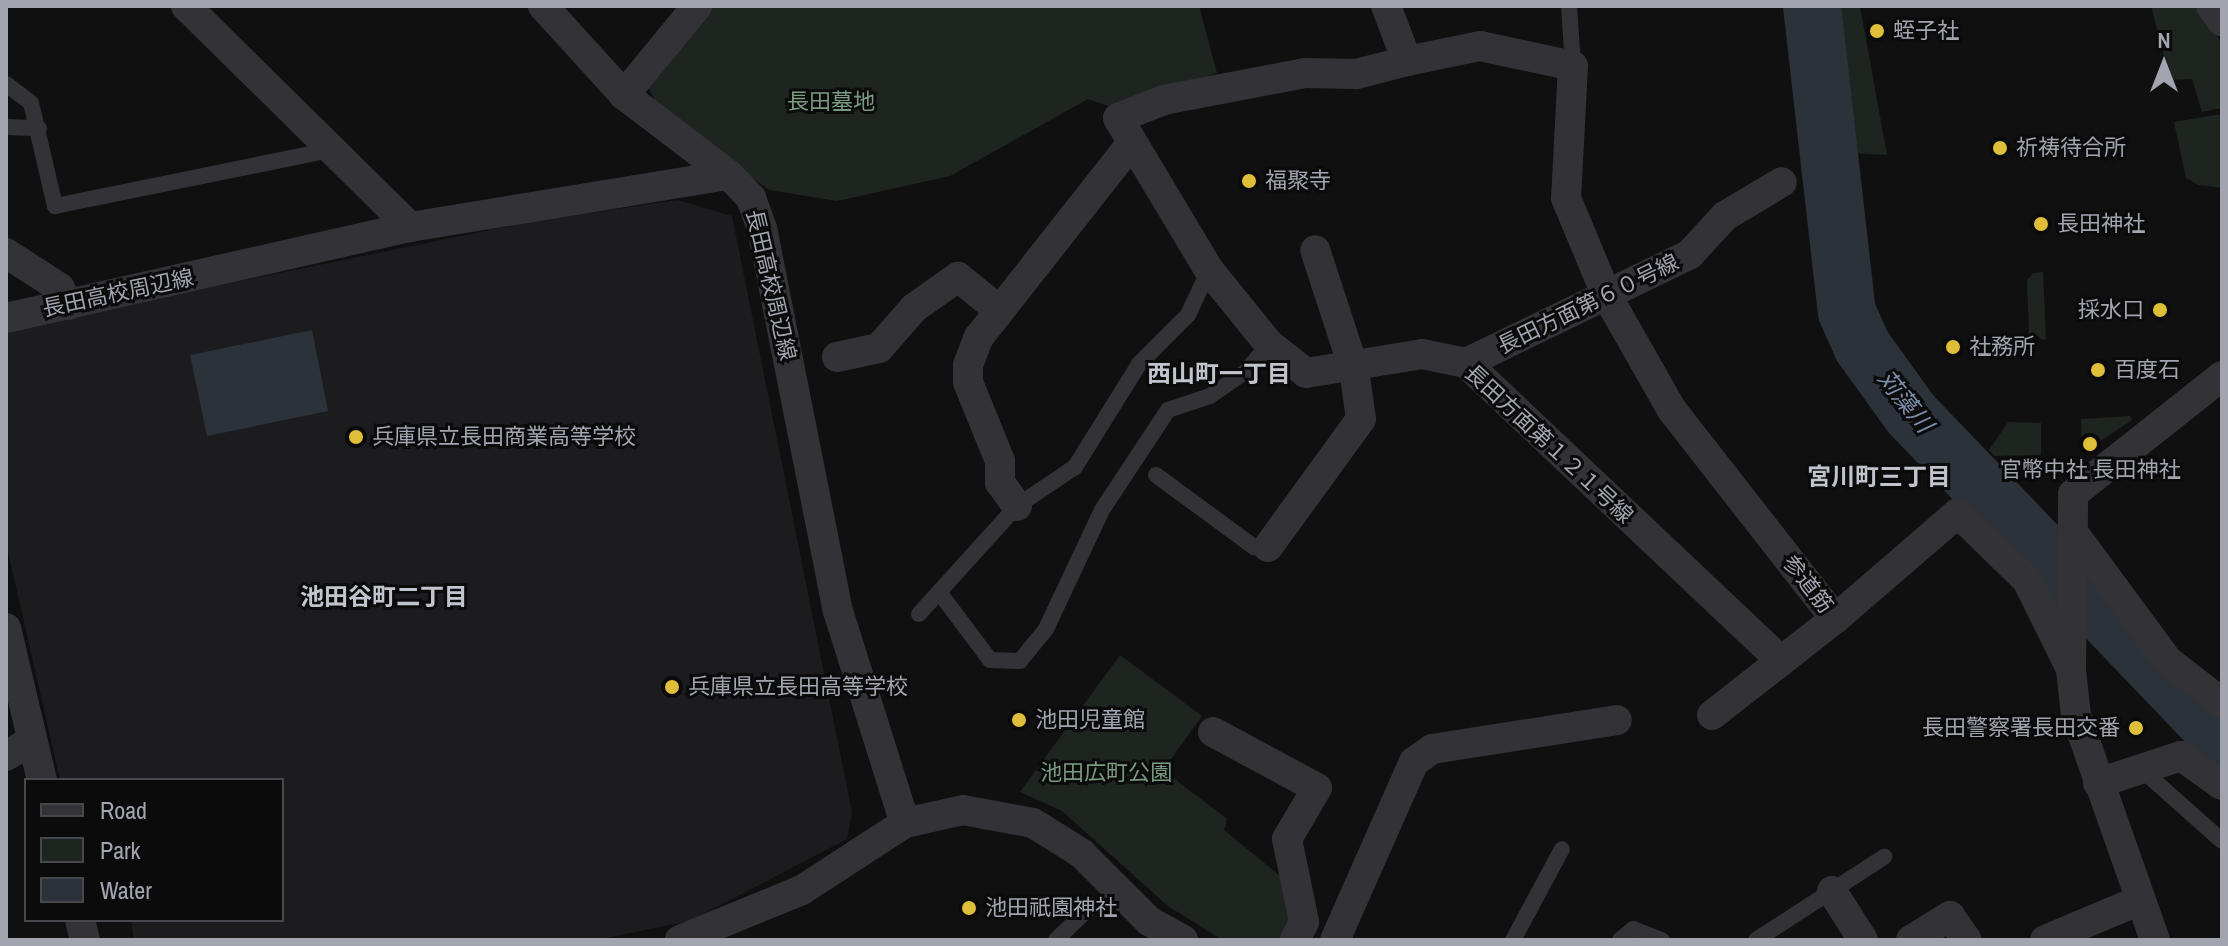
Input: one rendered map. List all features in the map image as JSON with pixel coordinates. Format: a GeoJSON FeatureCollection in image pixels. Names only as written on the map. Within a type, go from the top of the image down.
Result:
{"type":"FeatureCollection","features":[{"type":"Feature","properties":{"kind":"street"},"geometry":{"type":"LineString","coordinates":[[186,6],[410,227]]}},
{"type":"Feature","properties":{"kind":"street"},"geometry":{"type":"LineString","coordinates":[[543,6],[624,95],[729,175]]}},
{"type":"Feature","properties":{"kind":"street"},"geometry":{"type":"LineString","coordinates":[[624,95],[697,6]]}},
{"type":"Feature","properties":{"kind":"street"},"geometry":{"type":"LineString","coordinates":[[1386,6],[1407,61],[1480,46],[1573,66]]}},
{"type":"Feature","properties":{"kind":"street"},"geometry":{"type":"LineString","coordinates":[[2211,6],[2222,21]]}},
{"type":"Feature","properties":{"kind":"street","name":"長田方面第１２１号線"},"geometry":{"type":"LineString","coordinates":[[1407,61],[1356,74],[1305,73],[1164,100],[1118,118],[1209,270],[1238,312],[1269,344],[1306,373],[1354,369],[1422,354],[1466,363],[1781,661]]}},
{"type":"Feature","properties":{"kind":"street","name":"参道筋"},"geometry":{"type":"LineString","coordinates":[[1573,66],[1566,198],[1606,294],[1672,410],[1835,619],[1958,513],[2027,580],[2071,669]]}},
{"type":"Feature","properties":{"kind":"street"},"geometry":{"type":"LineString","coordinates":[[1017,506],[1000,483],[1000,461],[968,382],[968,365],[979,337],[1131,144]]}},
{"type":"Feature","properties":{"kind":"street","name":"長田高校周辺線"},"geometry":{"type":"LineString","coordinates":[[6,318],[410,227],[729,175],[751,198],[762,228],[838,611],[905,823]]}},
{"type":"Feature","properties":{"kind":"street","name":"長田方面第６０号線"},"geometry":{"type":"LineString","coordinates":[[1466,363],[1690,254],[1725,216],[1782,182]]}},
{"type":"Feature","properties":{"kind":"street"},"geometry":{"type":"LineString","coordinates":[[1268,547],[1361,419],[1354,369],[1315,250]]}},
{"type":"Feature","properties":{"kind":"street"},"geometry":{"type":"LineString","coordinates":[[6,253],[60,288],[68,305]]}},
{"type":"Feature","properties":{"kind":"street"},"geometry":{"type":"LineString","coordinates":[[837,357],[879,348],[914,308],[958,277],[999,310]]}},
{"type":"Feature","properties":{"kind":"street","name":"参道筋"},"geometry":{"type":"LineString","coordinates":[[2155,940],[2076,716],[2071,669],[2075,637],[2073,494],[2222,376]]}},
{"type":"Feature","properties":{"kind":"street"},"geometry":{"type":"LineString","coordinates":[[2075,546],[2167,660],[2218,694]]}},
{"type":"Feature","properties":{"kind":"street"},"geometry":{"type":"LineString","coordinates":[[1712,715],[1835,619]]}},
{"type":"Feature","properties":{"kind":"street"},"geometry":{"type":"LineString","coordinates":[[6,628],[18,748],[40,778]]}},
{"type":"Feature","properties":{"kind":"street"},"geometry":{"type":"LineString","coordinates":[[1213,732],[1317,788],[1287,839],[1300,931],[1336,936],[1414,762],[1432,749],[1617,720]]}},
{"type":"Feature","properties":{"kind":"street"},"geometry":{"type":"LineString","coordinates":[[2098,783],[2181,756],[2222,785]]}},
{"type":"Feature","properties":{"kind":"street"},"geometry":{"type":"LineString","coordinates":[[680,940],[802,890],[905,823],[963,810],[1033,823],[1081,853],[1147,931],[1183,940]]}},
{"type":"Feature","properties":{"kind":"street"},"geometry":{"type":"LineString","coordinates":[[1832,891],[1863,940]]}},
{"type":"Feature","properties":{"kind":"street"},"geometry":{"type":"LineString","coordinates":[[2045,940],[2140,900]]}},
{"type":"Feature","properties":{"kind":"street"},"geometry":{"type":"LineString","coordinates":[[1911,940],[1950,916],[1967,940]]}},
{"type":"Feature","properties":{"kind":"lane"},"geometry":{"type":"LineString","coordinates":[[1569,6],[1573,66]]}},
{"type":"Feature","properties":{"kind":"lane"},"geometry":{"type":"LineString","coordinates":[[6,84],[31,103],[55,206],[331,150]]}},
{"type":"Feature","properties":{"kind":"lane"},"geometry":{"type":"LineString","coordinates":[[6,127],[39,128]]}},
{"type":"Feature","properties":{"kind":"lane"},"geometry":{"type":"LineString","coordinates":[[919,614],[1017,506],[1075,467],[1139,364],[1188,315],[1209,270]]}},
{"type":"Feature","properties":{"kind":"lane"},"geometry":{"type":"LineString","coordinates":[[939,592],[990,660],[1020,661],[1046,629],[1102,510],[1168,410],[1210,396],[1245,372],[1269,344]]}},
{"type":"Feature","properties":{"kind":"lane"},"geometry":{"type":"LineString","coordinates":[[1156,475],[1254,547],[1268,547]]}},
{"type":"Feature","properties":{"kind":"lane"},"geometry":{"type":"LineString","coordinates":[[2141,769],[2222,841]]}},
{"type":"Feature","properties":{"kind":"lane"},"geometry":{"type":"LineString","coordinates":[[1513,940],[1562,849]]}},
{"type":"Feature","properties":{"kind":"lane"},"geometry":{"type":"LineString","coordinates":[[1756,940],[1884,857]]}},
{"type":"Feature","properties":{"kind":"lane"},"geometry":{"type":"LineString","coordinates":[[1056,940],[1092,905]]}},
{"type":"Feature","properties":{"kind":"lane"},"geometry":{"type":"LineString","coordinates":[[1620,940],[1633,929],[1662,940]]}},
{"type":"Feature","properties":{"kind":"shaded area"},"geometry":{"type":"Polygon","coordinates":[[[678,200],[732,216],[852,812],[847,839],[690,921],[596,940],[134,940],[131,922],[284,922],[284,778],[60,778],[6,543],[6,329],[534,221],[678,200]]]}},
{"type":"Feature","properties":{"kind":"green space","name":"長田墓地"},"geometry":{"type":"Polygon","coordinates":[[[713,6],[1199,6],[1217,73],[1111,107],[1088,99],[950,176],[837,201],[769,190],[659,108],[648,87],[713,6]]]}},
{"type":"Feature","properties":{"kind":"green space"},"geometry":{"type":"Polygon","coordinates":[[[1840,6],[1860,6],[1887,155],[1854,153],[1840,6]]]}},
{"type":"Feature","properties":{"kind":"green space"},"geometry":{"type":"Polygon","coordinates":[[[2151,6],[2194,6],[2222,43],[2222,108],[2202,112],[2192,79],[2170,80],[2151,6]]]}},
{"type":"Feature","properties":{"kind":"green space"},"geometry":{"type":"Polygon","coordinates":[[[2222,114],[2222,188],[2198,185],[2186,178],[2174,122],[2222,114]]]}},
{"type":"Feature","properties":{"kind":"green space"},"geometry":{"type":"Polygon","coordinates":[[[2043,272],[2044,340],[2029,334],[2027,280],[2033,273],[2043,272]]]}},
{"type":"Feature","properties":{"kind":"green space"},"geometry":{"type":"Polygon","coordinates":[[[2130,416],[2132,420],[2099,442],[2098,449],[2082,449],[2081,419],[2130,416]]]}},
{"type":"Feature","properties":{"kind":"green space"},"geometry":{"type":"Polygon","coordinates":[[[2008,422],[2041,423],[2041,455],[1995,456],[1989,450],[2008,422]]]}},
{"type":"Feature","properties":{"kind":"green space","name":"池田広町公園"},"geometry":{"type":"Polygon","coordinates":[[[1120,655],[1202,716],[1163,770],[1227,819],[1224,830],[1285,880],[1294,914],[1281,940],[1225,940],[1214,935],[1168,906],[1062,811],[1020,792],[1120,655]]]}},
{"type":"Feature","properties":{"kind":"water"},"geometry":{"type":"Polygon","coordinates":[[[312,330],[328,411],[207,436],[190,355],[312,330]]]}},
{"type":"Feature","properties":{"kind":"waterway","name":"苅藻川"},"geometry":{"type":"LineString","coordinates":[[1812,6],[1847,312],[1862,346],[1911,414],[2222,738]]}},
{"type":"Feature","properties":{"kind":"place","name":"蛭子社"},"geometry":{"type":"Point","coordinates":[1877,31]}},
{"type":"Feature","properties":{"kind":"place","name":"祈祷待合所"},"geometry":{"type":"Point","coordinates":[2000,148]}},
{"type":"Feature","properties":{"kind":"place","name":"福聚寺"},"geometry":{"type":"Point","coordinates":[1249,181]}},
{"type":"Feature","properties":{"kind":"place","name":"長田神社"},"geometry":{"type":"Point","coordinates":[2041,224]}},
{"type":"Feature","properties":{"kind":"place","name":"採水口"},"geometry":{"type":"Point","coordinates":[2160,310]}},
{"type":"Feature","properties":{"kind":"place","name":"社務所"},"geometry":{"type":"Point","coordinates":[1953,347]}},
{"type":"Feature","properties":{"kind":"place","name":"百度石"},"geometry":{"type":"Point","coordinates":[2098,370]}},
{"type":"Feature","properties":{"kind":"place","name":"兵庫県立長田商業高等学校"},"geometry":{"type":"Point","coordinates":[356,437]}},
{"type":"Feature","properties":{"kind":"place","name":"官幣中社 長田神社"},"geometry":{"type":"Point","coordinates":[2090,444]}},
{"type":"Feature","properties":{"kind":"place","name":"兵庫県立長田高等学校"},"geometry":{"type":"Point","coordinates":[672,687]}},
{"type":"Feature","properties":{"kind":"place","name":"池田児童館"},"geometry":{"type":"Point","coordinates":[1019,720]}},
{"type":"Feature","properties":{"kind":"place","name":"長田警察署長田交番"},"geometry":{"type":"Point","coordinates":[2136,728]}},
{"type":"Feature","properties":{"kind":"place","name":"池田祇園神社"},"geometry":{"type":"Point","coordinates":[969,908]}},
{"type":"Feature","properties":{"kind":"district","name":"西山町一丁目"},"geometry":{"type":"Point","coordinates":[1219,374]}},
{"type":"Feature","properties":{"kind":"district","name":"宮川町三丁目"},"geometry":{"type":"Point","coordinates":[1879,477]}},
{"type":"Feature","properties":{"kind":"district","name":"池田谷町二丁目"},"geometry":{"type":"Point","coordinates":[384,597]}}]}
